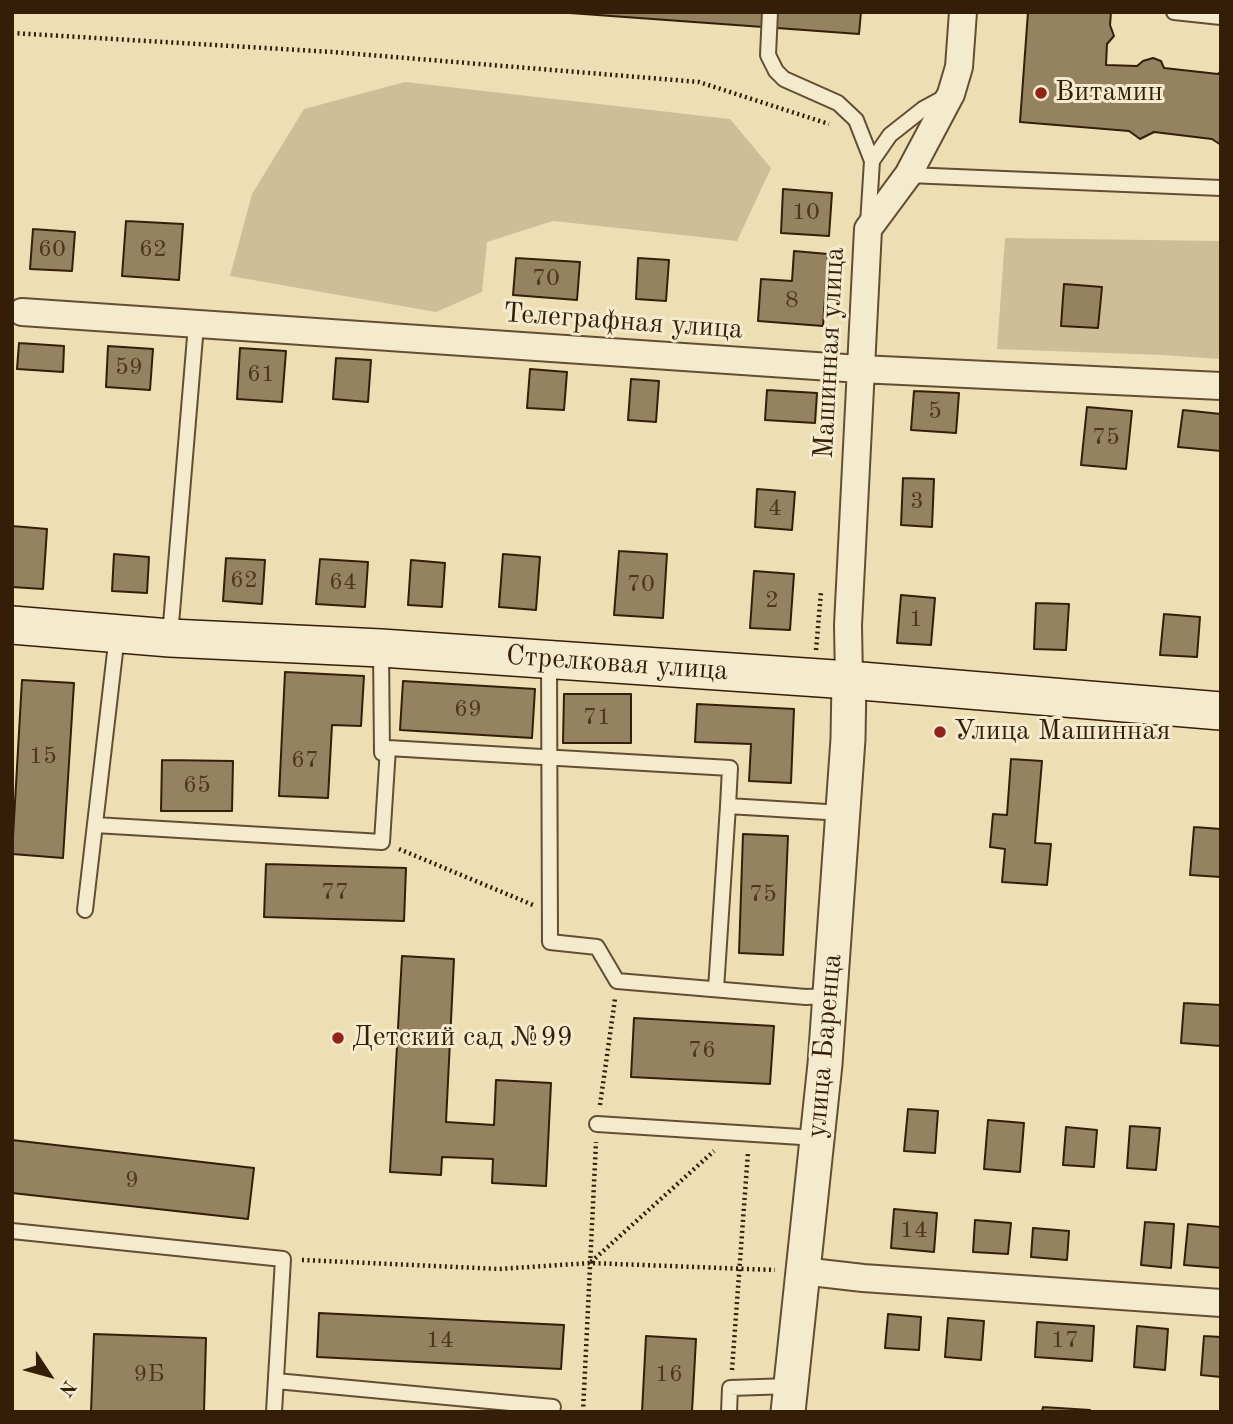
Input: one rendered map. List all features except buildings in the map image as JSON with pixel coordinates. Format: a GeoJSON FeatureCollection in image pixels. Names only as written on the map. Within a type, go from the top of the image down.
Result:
{"type":"FeatureCollection","features":[{"type":"Feature","properties":{"kind":"main road","name":"Стрелковая улица"},"geometry":{"type":"LineString","coordinates":[[12,625],[170,638],[381,648],[849,680],[1221,711]]}},
{"type":"Feature","properties":{"kind":"street","name":"Машинная улица"},"geometry":{"type":"LineString","coordinates":[[849,680],[848,625],[868,229],[908,175],[951,94],[959,67],[963,12]]}},
{"type":"Feature","properties":{"kind":"street","name":"Телеграфная улица"},"geometry":{"type":"LineString","coordinates":[[22,312],[860,369],[1221,386]]}},
{"type":"Feature","properties":{"kind":"street","name":"улица Баренца"},"geometry":{"type":"LineString","coordinates":[[789,1399],[830,996],[849,680]]}},
{"type":"Feature","properties":{"kind":"street"},"geometry":{"type":"LineString","coordinates":[[802,1271],[863,1278],[1221,1303]]}},
{"type":"Feature","properties":{"kind":"lane"},"geometry":{"type":"LineString","coordinates":[[770,12],[768,55],[776,71],[785,79],[838,103],[856,120],[872,161],[868,229]]}},
{"type":"Feature","properties":{"kind":"lane"},"geometry":{"type":"LineString","coordinates":[[1174,12],[1221,17]]}},
{"type":"Feature","properties":{"kind":"lane"},"geometry":{"type":"LineString","coordinates":[[872,161],[890,135],[923,109],[951,94]]}},
{"type":"Feature","properties":{"kind":"lane"},"geometry":{"type":"LineString","coordinates":[[908,175],[1221,188]]}},
{"type":"Feature","properties":{"kind":"lane"},"geometry":{"type":"LineString","coordinates":[[170,638],[196,325]]}},
{"type":"Feature","properties":{"kind":"lane"},"geometry":{"type":"LineString","coordinates":[[85,909],[118,634]]}},
{"type":"Feature","properties":{"kind":"lane"},"geometry":{"type":"LineString","coordinates":[[381,648],[382,753]]}},
{"type":"Feature","properties":{"kind":"lane"},"geometry":{"type":"LineString","coordinates":[[549,659],[550,942],[597,947],[617,981],[806,997],[830,996]]}},
{"type":"Feature","properties":{"kind":"lane"},"geometry":{"type":"LineString","coordinates":[[95,825],[382,842],[388,748],[730,768],[716,989]]}},
{"type":"Feature","properties":{"kind":"lane"},"geometry":{"type":"LineString","coordinates":[[728,806],[843,813]]}},
{"type":"Feature","properties":{"kind":"lane"},"geometry":{"type":"LineString","coordinates":[[597,1124],[817,1138]]}},
{"type":"Feature","properties":{"kind":"lane"},"geometry":{"type":"LineString","coordinates":[[12,1231],[283,1259],[274,1412]]}},
{"type":"Feature","properties":{"kind":"lane"},"geometry":{"type":"LineString","coordinates":[[276,1381],[553,1407]]}},
{"type":"Feature","properties":{"kind":"lane"},"geometry":{"type":"LineString","coordinates":[[729,1412],[730,1388],[789,1399]]}},
{"type":"Feature","properties":{"kind":"path"},"geometry":{"type":"LineString","coordinates":[[12,33],[333,52],[699,82],[845,129],[862,139]]}},
{"type":"Feature","properties":{"kind":"path"},"geometry":{"type":"LineString","coordinates":[[382,842],[550,912]]}},
{"type":"Feature","properties":{"kind":"path"},"geometry":{"type":"LineString","coordinates":[[583,1412],[597,1124],[617,981]]}},
{"type":"Feature","properties":{"kind":"path"},"geometry":{"type":"LineString","coordinates":[[590,1263],[742,1133]]}},
{"type":"Feature","properties":{"kind":"path"},"geometry":{"type":"LineString","coordinates":[[730,1388],[740,1269],[742,1133]]}},
{"type":"Feature","properties":{"kind":"path"},"geometry":{"type":"LineString","coordinates":[[283,1259],[499,1269],[590,1263],[802,1271]]}},
{"type":"Feature","properties":{"kind":"shaded area"},"geometry":{"type":"Polygon","coordinates":[[[405,82],[730,119],[771,168],[737,241],[553,221],[487,242],[482,292],[436,312],[230,276],[252,194],[304,109],[405,82]]]}},
{"type":"Feature","properties":{"kind":"shaded area"},"geometry":{"type":"Polygon","coordinates":[[[1005,238],[1221,241],[1221,359],[997,349],[1005,238]]]}},
{"type":"Feature","properties":{"kind":"place","name":"Витамин"},"geometry":{"type":"Point","coordinates":[1041,93]}},
{"type":"Feature","properties":{"kind":"place","name":"Улица Машинная"},"geometry":{"type":"Point","coordinates":[940,732]}},
{"type":"Feature","properties":{"kind":"place","name":"Детский сад №99"},"geometry":{"type":"Point","coordinates":[338,1038]}}]}
